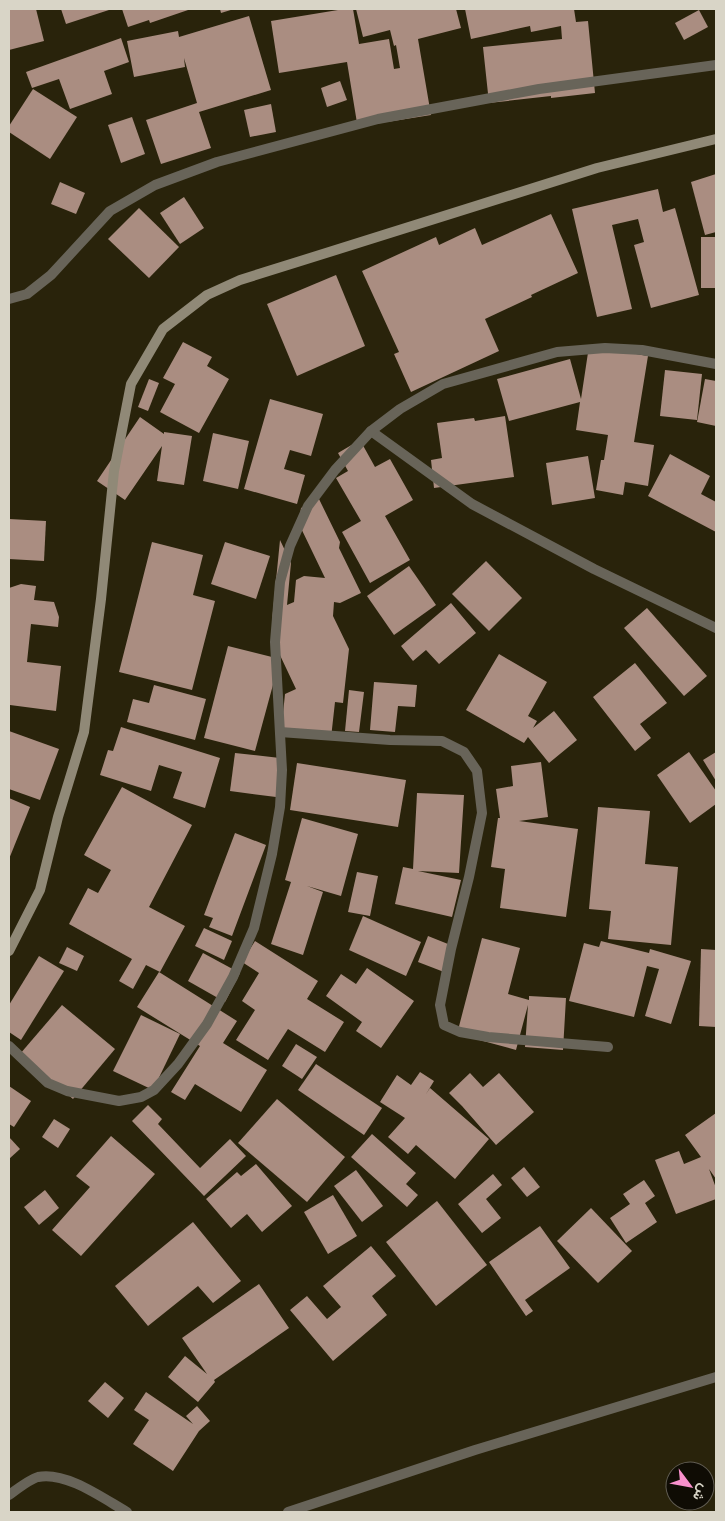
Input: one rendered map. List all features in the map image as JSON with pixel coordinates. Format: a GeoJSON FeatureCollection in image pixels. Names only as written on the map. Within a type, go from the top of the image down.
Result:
{"type":"FeatureCollection","features":[{"type":"Feature","properties":{"kind":"street"},"geometry":{"type":"LineString","coordinates":[[9,299],[27,294],[51,275],[110,211],[154,185],[217,162],[378,119],[539,89],[716,65]]}},
{"type":"Feature","properties":{"kind":"street"},"geometry":{"type":"LineString","coordinates":[[9,951],[40,890],[58,816],[84,732],[116,461],[131,384],[163,329],[207,295],[240,280],[597,168],[716,139]]}},
{"type":"Feature","properties":{"kind":"street"},"geometry":{"type":"LineString","coordinates":[[9,1046],[48,1083],[67,1091],[119,1101],[141,1097],[154,1090],[178,1064],[211,1016],[233,977],[254,928],[272,854],[280,807],[282,770],[275,642],[280,582],[290,546],[308,506],[335,470],[371,431],[400,408],[443,384],[557,352],[605,348],[642,350],[716,364]]}},
{"type":"Feature","properties":{"kind":"street"},"geometry":{"type":"LineString","coordinates":[[371,431],[472,504],[594,569],[716,628]]}},
{"type":"Feature","properties":{"kind":"street"},"geometry":{"type":"LineString","coordinates":[[280,732],[390,740],[442,741],[464,752],[477,771],[482,813],[440,1004],[444,1025],[460,1032],[488,1037],[608,1047]]}},
{"type":"Feature","properties":{"kind":"street"},"geometry":{"type":"LineString","coordinates":[[288,1512],[475,1450],[716,1377]]}},
{"type":"Feature","properties":{"kind":"street"},"geometry":{"type":"LineString","coordinates":[[9,1495],[37,1477],[56,1476],[84,1487],[127,1512]]}},
{"type":"Feature","properties":{"kind":"building"},"geometry":{"type":"Polygon","coordinates":[[[9,9],[36,9],[44,41],[9,50],[9,9]]]}},
{"type":"Feature","properties":{"kind":"building"},"geometry":{"type":"Polygon","coordinates":[[[61,9],[112,9],[66,24],[61,9]]]}},
{"type":"Feature","properties":{"kind":"building"},"geometry":{"type":"Polygon","coordinates":[[[122,9],[191,9],[150,23],[149,20],[128,27],[122,9]]]}},
{"type":"Feature","properties":{"kind":"building"},"geometry":{"type":"Polygon","coordinates":[[[220,9],[234,9],[221,13],[220,9]]]}},
{"type":"Feature","properties":{"kind":"building"},"geometry":{"type":"Polygon","coordinates":[[[353,9],[359,44],[389,39],[394,69],[400,68],[396,45],[394,46],[390,30],[363,37],[356,9],[456,9],[461,28],[418,39],[431,115],[387,122],[357,123],[347,62],[279,73],[271,21],[353,9]]]}},
{"type":"Feature","properties":{"kind":"building"},"geometry":{"type":"Polygon","coordinates":[[[465,9],[574,9],[576,22],[588,21],[595,93],[489,103],[483,47],[562,39],[561,26],[531,32],[530,26],[471,39],[465,9]]]}},
{"type":"Feature","properties":{"kind":"building"},"geometry":{"type":"Polygon","coordinates":[[[699,10],[708,27],[684,40],[675,23],[699,10]]]}},
{"type":"Feature","properties":{"kind":"building"},"geometry":{"type":"Polygon","coordinates":[[[249,16],[271,90],[199,112],[211,148],[161,164],[146,120],[197,103],[184,58],[185,67],[134,77],[127,41],[178,31],[179,37],[249,16]]]}},
{"type":"Feature","properties":{"kind":"building"},"geometry":{"type":"Polygon","coordinates":[[[121,38],[129,62],[104,71],[112,94],[70,109],[59,79],[32,88],[26,72],[121,38]]]}},
{"type":"Feature","properties":{"kind":"building"},"geometry":{"type":"Polygon","coordinates":[[[340,81],[347,100],[327,107],[321,88],[340,81]]]}},
{"type":"Feature","properties":{"kind":"building"},"geometry":{"type":"Polygon","coordinates":[[[33,89],[77,117],[50,159],[9,132],[9,126],[33,89]]]}},
{"type":"Feature","properties":{"kind":"building"},"geometry":{"type":"Polygon","coordinates":[[[271,104],[276,132],[250,137],[244,110],[271,104]]]}},
{"type":"Feature","properties":{"kind":"building"},"geometry":{"type":"Polygon","coordinates":[[[132,117],[145,154],[121,163],[108,125],[132,117]]]}},
{"type":"Feature","properties":{"kind":"building"},"geometry":{"type":"Polygon","coordinates":[[[716,174],[716,232],[705,235],[691,182],[716,174]]]}},
{"type":"Feature","properties":{"kind":"building"},"geometry":{"type":"Polygon","coordinates":[[[60,182],[85,193],[76,214],[51,204],[60,182]]]}},
{"type":"Feature","properties":{"kind":"building"},"geometry":{"type":"Polygon","coordinates":[[[658,189],[663,212],[675,208],[699,295],[651,308],[634,245],[644,242],[638,219],[612,225],[632,309],[597,317],[572,209],[658,189]]]}},
{"type":"Feature","properties":{"kind":"building"},"geometry":{"type":"Polygon","coordinates":[[[184,197],[204,228],[180,244],[160,213],[184,197]]]}},
{"type":"Feature","properties":{"kind":"building"},"geometry":{"type":"Polygon","coordinates":[[[139,208],[179,247],[149,278],[108,239],[139,208]]]}},
{"type":"Feature","properties":{"kind":"building"},"geometry":{"type":"Polygon","coordinates":[[[551,214],[578,273],[485,319],[499,351],[411,392],[394,354],[399,352],[362,271],[436,237],[439,245],[475,228],[482,245],[551,214]]]}},
{"type":"Feature","properties":{"kind":"building"},"geometry":{"type":"Polygon","coordinates":[[[701,237],[716,237],[716,288],[701,288],[701,237]]]}},
{"type":"Feature","properties":{"kind":"building"},"geometry":{"type":"Polygon","coordinates":[[[336,275],[365,346],[297,376],[267,304],[336,275]]]}},
{"type":"Feature","properties":{"kind":"building"},"geometry":{"type":"Polygon","coordinates":[[[183,342],[212,357],[207,366],[229,379],[199,433],[160,412],[175,384],[163,378],[183,342]]]}},
{"type":"Feature","properties":{"kind":"building"},"geometry":{"type":"Polygon","coordinates":[[[589,346],[648,356],[634,442],[654,445],[648,486],[625,482],[623,495],[596,490],[601,460],[604,460],[608,435],[576,430],[580,402],[509,421],[497,379],[570,359],[581,399],[589,346]]]}},
{"type":"Feature","properties":{"kind":"building"},"geometry":{"type":"Polygon","coordinates":[[[665,370],[702,374],[697,420],[660,416],[665,370]]]}},
{"type":"Feature","properties":{"kind":"building"},"geometry":{"type":"Polygon","coordinates":[[[149,379],[159,383],[148,411],[138,407],[149,379]]]}},
{"type":"Feature","properties":{"kind":"building"},"geometry":{"type":"Polygon","coordinates":[[[705,379],[716,381],[716,426],[697,422],[705,379]]]}},
{"type":"Feature","properties":{"kind":"building"},"geometry":{"type":"Polygon","coordinates":[[[270,399],[323,414],[311,456],[290,450],[284,469],[305,475],[297,504],[244,489],[270,399]]]}},
{"type":"Feature","properties":{"kind":"building"},"geometry":{"type":"Polygon","coordinates":[[[505,416],[514,477],[434,488],[431,460],[442,458],[437,423],[474,418],[475,421],[505,416]]]}},
{"type":"Feature","properties":{"kind":"building"},"geometry":{"type":"Polygon","coordinates":[[[140,417],[164,434],[164,432],[192,436],[184,485],[157,481],[162,446],[125,500],[97,481],[140,417]]]}},
{"type":"Feature","properties":{"kind":"building"},"geometry":{"type":"Polygon","coordinates":[[[213,433],[249,441],[238,489],[203,481],[213,433]]]}},
{"type":"Feature","properties":{"kind":"building"},"geometry":{"type":"Polygon","coordinates":[[[360,440],[375,467],[390,459],[413,500],[385,516],[410,560],[370,583],[342,532],[361,521],[336,478],[348,471],[338,453],[360,440]]]}},
{"type":"Feature","properties":{"kind":"building"},"geometry":{"type":"Polygon","coordinates":[[[670,454],[710,476],[701,494],[716,502],[716,532],[648,496],[670,454]]]}},
{"type":"Feature","properties":{"kind":"building"},"geometry":{"type":"Polygon","coordinates":[[[588,456],[595,498],[552,505],[546,463],[588,456]]]}},
{"type":"Feature","properties":{"kind":"building"},"geometry":{"type":"Polygon","coordinates":[[[319,499],[340,542],[339,548],[361,593],[340,603],[334,602],[333,616],[349,649],[343,703],[335,702],[331,738],[281,733],[285,694],[296,689],[278,651],[279,636],[272,621],[280,540],[291,563],[287,605],[294,602],[296,580],[304,576],[325,578],[299,524],[301,508],[319,499]]]}},
{"type":"Feature","properties":{"kind":"building"},"geometry":{"type":"Polygon","coordinates":[[[9,519],[46,521],[44,561],[9,559],[9,519]]]}},
{"type":"Feature","properties":{"kind":"building"},"geometry":{"type":"Polygon","coordinates":[[[152,542],[203,555],[193,595],[215,601],[192,690],[119,672],[152,542]]]}},
{"type":"Feature","properties":{"kind":"building"},"geometry":{"type":"Polygon","coordinates":[[[225,542],[270,556],[256,599],[211,584],[225,542]]]}},
{"type":"Feature","properties":{"kind":"building"},"geometry":{"type":"Polygon","coordinates":[[[486,561],[522,598],[489,631],[452,594],[486,561]]]}},
{"type":"Feature","properties":{"kind":"building"},"geometry":{"type":"Polygon","coordinates":[[[409,566],[436,605],[394,635],[367,596],[409,566]]]}},
{"type":"Feature","properties":{"kind":"building"},"geometry":{"type":"Polygon","coordinates":[[[21,584],[36,586],[34,600],[54,602],[59,617],[58,627],[31,624],[27,662],[61,666],[56,711],[10,705],[9,702],[9,588],[21,584]]]}},
{"type":"Feature","properties":{"kind":"building"},"geometry":{"type":"Polygon","coordinates":[[[451,603],[476,633],[439,664],[426,650],[413,661],[401,646],[451,603]]]}},
{"type":"Feature","properties":{"kind":"building"},"geometry":{"type":"Polygon","coordinates":[[[647,608],[707,676],[684,696],[624,628],[647,608]]]}},
{"type":"Feature","properties":{"kind":"building"},"geometry":{"type":"Polygon","coordinates":[[[228,646],[280,659],[255,751],[204,738],[228,646]]]}},
{"type":"Feature","properties":{"kind":"building"},"geometry":{"type":"Polygon","coordinates":[[[499,654],[547,682],[528,716],[537,721],[533,728],[554,711],[577,740],[549,763],[528,737],[524,743],[466,710],[499,654]]]}},
{"type":"Feature","properties":{"kind":"building"},"geometry":{"type":"Polygon","coordinates":[[[635,663],[667,703],[640,724],[651,738],[635,751],[593,697],[635,663]]]}},
{"type":"Feature","properties":{"kind":"building"},"geometry":{"type":"Polygon","coordinates":[[[374,682],[417,685],[415,707],[398,706],[395,732],[370,730],[374,682]]]}},
{"type":"Feature","properties":{"kind":"building"},"geometry":{"type":"Polygon","coordinates":[[[154,685],[206,699],[195,740],[127,722],[133,699],[149,703],[154,685]]]}},
{"type":"Feature","properties":{"kind":"building"},"geometry":{"type":"Polygon","coordinates":[[[349,690],[364,692],[359,732],[345,731],[349,690]]]}},
{"type":"Feature","properties":{"kind":"building"},"geometry":{"type":"Polygon","coordinates":[[[121,727],[220,758],[205,808],[173,798],[182,772],[159,765],[151,791],[100,775],[108,750],[113,751],[121,727]]]}},
{"type":"Feature","properties":{"kind":"building"},"geometry":{"type":"Polygon","coordinates":[[[9,731],[59,749],[40,800],[9,789],[9,731]]]}},
{"type":"Feature","properties":{"kind":"building"},"geometry":{"type":"Polygon","coordinates":[[[689,752],[716,791],[716,804],[690,823],[657,775],[689,752]]]}},
{"type":"Feature","properties":{"kind":"building"},"geometry":{"type":"Polygon","coordinates":[[[716,752],[716,781],[703,760],[716,752]]]}},
{"type":"Feature","properties":{"kind":"building"},"geometry":{"type":"Polygon","coordinates":[[[235,753],[280,758],[276,797],[230,791],[235,753]]]}},
{"type":"Feature","properties":{"kind":"building"},"geometry":{"type":"Polygon","coordinates":[[[541,762],[548,817],[519,821],[578,829],[566,917],[500,908],[505,869],[491,867],[498,818],[500,818],[496,789],[513,786],[511,766],[541,762]]]}},
{"type":"Feature","properties":{"kind":"building"},"geometry":{"type":"Polygon","coordinates":[[[297,763],[406,780],[398,827],[290,810],[297,763]]]}},
{"type":"Feature","properties":{"kind":"building"},"geometry":{"type":"Polygon","coordinates":[[[122,787],[192,825],[149,907],[185,926],[160,972],[146,965],[133,989],[119,981],[132,959],[69,924],[88,888],[98,893],[111,870],[84,855],[122,787]]]}},
{"type":"Feature","properties":{"kind":"building"},"geometry":{"type":"Polygon","coordinates":[[[417,793],[464,795],[459,873],[418,871],[461,880],[452,917],[395,904],[403,867],[413,869],[417,793]]]}},
{"type":"Feature","properties":{"kind":"building"},"geometry":{"type":"Polygon","coordinates":[[[9,798],[30,807],[9,859],[9,798]]]}},
{"type":"Feature","properties":{"kind":"building"},"geometry":{"type":"Polygon","coordinates":[[[598,807],[650,811],[645,864],[678,867],[671,945],[608,939],[611,911],[589,909],[598,807]]]}},
{"type":"Feature","properties":{"kind":"building"},"geometry":{"type":"Polygon","coordinates":[[[302,818],[358,834],[341,896],[307,886],[323,892],[303,955],[271,944],[291,882],[285,880],[302,818]]]}},
{"type":"Feature","properties":{"kind":"building"},"geometry":{"type":"Polygon","coordinates":[[[235,833],[266,845],[232,936],[209,927],[213,918],[204,915],[235,833]]]}},
{"type":"Feature","properties":{"kind":"building"},"geometry":{"type":"Polygon","coordinates":[[[357,872],[378,876],[370,916],[348,912],[357,872]]]}},
{"type":"Feature","properties":{"kind":"building"},"geometry":{"type":"Polygon","coordinates":[[[363,916],[421,942],[406,976],[349,950],[363,916]]]}},
{"type":"Feature","properties":{"kind":"building"},"geometry":{"type":"Polygon","coordinates":[[[204,928],[232,941],[224,960],[195,946],[204,928]]]}},
{"type":"Feature","properties":{"kind":"building"},"geometry":{"type":"Polygon","coordinates":[[[428,936],[453,946],[444,972],[418,962],[428,936]]]}},
{"type":"Feature","properties":{"kind":"building"},"geometry":{"type":"Polygon","coordinates":[[[482,938],[520,948],[508,994],[529,1000],[529,996],[566,998],[563,1050],[525,1047],[528,1005],[516,1050],[457,1034],[482,938]]]}},
{"type":"Feature","properties":{"kind":"building"},"geometry":{"type":"Polygon","coordinates":[[[255,941],[318,981],[307,999],[344,1022],[325,1052],[288,1029],[268,1060],[236,1040],[255,1010],[242,1001],[259,973],[242,962],[255,941]]]}},
{"type":"Feature","properties":{"kind":"building"},"geometry":{"type":"Polygon","coordinates":[[[601,941],[649,953],[650,949],[691,961],[671,1024],[645,1016],[659,969],[647,966],[634,1017],[569,1001],[584,943],[599,947],[601,941]]]}},
{"type":"Feature","properties":{"kind":"building"},"geometry":{"type":"Polygon","coordinates":[[[67,947],[84,956],[77,971],[59,963],[67,947]]]}},
{"type":"Feature","properties":{"kind":"building"},"geometry":{"type":"Polygon","coordinates":[[[701,949],[716,950],[716,1027],[699,1026],[701,949]]]}},
{"type":"Feature","properties":{"kind":"building"},"geometry":{"type":"Polygon","coordinates":[[[203,953],[240,973],[225,1002],[188,981],[203,953]]]}},
{"type":"Feature","properties":{"kind":"building"},"geometry":{"type":"Polygon","coordinates":[[[39,956],[64,971],[21,1040],[9,1032],[9,1005],[39,956]]]}},
{"type":"Feature","properties":{"kind":"building"},"geometry":{"type":"Polygon","coordinates":[[[367,968],[414,1001],[381,1048],[356,1031],[362,1022],[326,996],[341,974],[356,984],[367,968]]]}},
{"type":"Feature","properties":{"kind":"building"},"geometry":{"type":"Polygon","coordinates":[[[159,972],[237,1021],[223,1043],[267,1070],[241,1112],[195,1084],[185,1100],[171,1092],[200,1046],[137,1007],[159,972]]]}},
{"type":"Feature","properties":{"kind":"building"},"geometry":{"type":"Polygon","coordinates":[[[62,1005],[115,1049],[73,1099],[20,1054],[62,1005]]]}},
{"type":"Feature","properties":{"kind":"building"},"geometry":{"type":"Polygon","coordinates":[[[141,1015],[180,1034],[153,1090],[113,1071],[141,1015]]]}},
{"type":"Feature","properties":{"kind":"building"},"geometry":{"type":"Polygon","coordinates":[[[296,1044],[317,1057],[302,1079],[282,1066],[296,1044]]]}},
{"type":"Feature","properties":{"kind":"building"},"geometry":{"type":"Polygon","coordinates":[[[316,1064],[382,1108],[364,1135],[298,1090],[316,1064]]]}},
{"type":"Feature","properties":{"kind":"building"},"geometry":{"type":"Polygon","coordinates":[[[420,1072],[434,1081],[426,1094],[430,1088],[489,1139],[455,1179],[416,1145],[408,1154],[388,1137],[405,1118],[380,1102],[397,1075],[411,1085],[420,1072]]]}},
{"type":"Feature","properties":{"kind":"building"},"geometry":{"type":"Polygon","coordinates":[[[470,1073],[483,1087],[499,1073],[534,1112],[496,1145],[449,1093],[470,1073]]]}},
{"type":"Feature","properties":{"kind":"building"},"geometry":{"type":"Polygon","coordinates":[[[9,1086],[31,1101],[14,1127],[9,1124],[9,1086]]]}},
{"type":"Feature","properties":{"kind":"building"},"geometry":{"type":"Polygon","coordinates":[[[277,1099],[345,1157],[307,1202],[238,1143],[277,1099]]]}},
{"type":"Feature","properties":{"kind":"building"},"geometry":{"type":"Polygon","coordinates":[[[148,1105],[162,1119],[158,1124],[200,1168],[230,1139],[246,1156],[204,1196],[132,1121],[148,1105]]]}},
{"type":"Feature","properties":{"kind":"building"},"geometry":{"type":"Polygon","coordinates":[[[716,1113],[716,1179],[709,1169],[716,1188],[716,1199],[676,1214],[655,1160],[679,1151],[684,1164],[701,1157],[685,1135],[716,1113]]]}},
{"type":"Feature","properties":{"kind":"building"},"geometry":{"type":"Polygon","coordinates":[[[54,1119],[70,1129],[58,1148],[42,1137],[54,1119]]]}},
{"type":"Feature","properties":{"kind":"building"},"geometry":{"type":"Polygon","coordinates":[[[372,1134],[416,1173],[406,1184],[418,1195],[407,1207],[351,1157],[372,1134]]]}},
{"type":"Feature","properties":{"kind":"building"},"geometry":{"type":"Polygon","coordinates":[[[111,1136],[155,1174],[81,1256],[52,1230],[90,1187],[76,1176],[111,1136]]]}},
{"type":"Feature","properties":{"kind":"building"},"geometry":{"type":"Polygon","coordinates":[[[9,1137],[20,1149],[9,1159],[9,1137]]]}},
{"type":"Feature","properties":{"kind":"building"},"geometry":{"type":"Polygon","coordinates":[[[256,1164],[292,1206],[262,1232],[247,1214],[231,1228],[206,1199],[237,1172],[241,1176],[256,1164]]]}},
{"type":"Feature","properties":{"kind":"building"},"geometry":{"type":"Polygon","coordinates":[[[524,1167],[540,1187],[527,1197],[511,1178],[524,1167]]]}},
{"type":"Feature","properties":{"kind":"building"},"geometry":{"type":"Polygon","coordinates":[[[356,1170],[383,1206],[362,1222],[334,1186],[356,1170]]]}},
{"type":"Feature","properties":{"kind":"building"},"geometry":{"type":"Polygon","coordinates":[[[493,1174],[502,1185],[486,1199],[501,1218],[482,1233],[458,1204],[493,1174]]]}},
{"type":"Feature","properties":{"kind":"building"},"geometry":{"type":"Polygon","coordinates":[[[644,1180],[655,1196],[645,1203],[657,1222],[626,1243],[610,1218],[630,1204],[623,1194],[644,1180]]]}},
{"type":"Feature","properties":{"kind":"building"},"geometry":{"type":"Polygon","coordinates":[[[45,1190],[59,1208],[39,1225],[24,1207],[45,1190]]]}},
{"type":"Feature","properties":{"kind":"building"},"geometry":{"type":"Polygon","coordinates":[[[333,1195],[357,1236],[328,1254],[304,1212],[333,1195]]]}},
{"type":"Feature","properties":{"kind":"building"},"geometry":{"type":"Polygon","coordinates":[[[437,1201],[487,1265],[436,1306],[386,1242],[437,1201]]]}},
{"type":"Feature","properties":{"kind":"building"},"geometry":{"type":"Polygon","coordinates":[[[591,1208],[632,1251],[598,1283],[557,1241],[591,1208]]]}},
{"type":"Feature","properties":{"kind":"building"},"geometry":{"type":"Polygon","coordinates":[[[193,1222],[241,1281],[213,1303],[198,1286],[148,1326],[115,1286],[193,1222]]]}},
{"type":"Feature","properties":{"kind":"building"},"geometry":{"type":"Polygon","coordinates":[[[540,1226],[570,1268],[525,1300],[533,1311],[526,1316],[489,1262],[540,1226]]]}},
{"type":"Feature","properties":{"kind":"building"},"geometry":{"type":"Polygon","coordinates":[[[371,1246],[396,1276],[372,1296],[387,1315],[333,1361],[290,1310],[307,1296],[327,1319],[341,1307],[323,1286],[371,1246]]]}},
{"type":"Feature","properties":{"kind":"building"},"geometry":{"type":"Polygon","coordinates":[[[259,1284],[289,1328],[214,1380],[215,1382],[198,1402],[168,1377],[185,1356],[207,1374],[182,1338],[259,1284]]]}},
{"type":"Feature","properties":{"kind":"building"},"geometry":{"type":"Polygon","coordinates":[[[105,1382],[124,1398],[108,1418],[88,1401],[105,1382]]]}},
{"type":"Feature","properties":{"kind":"building"},"geometry":{"type":"Polygon","coordinates":[[[146,1392],[193,1424],[186,1416],[197,1406],[210,1421],[199,1431],[173,1471],[133,1444],[149,1420],[134,1410],[146,1392]]]}}]}
